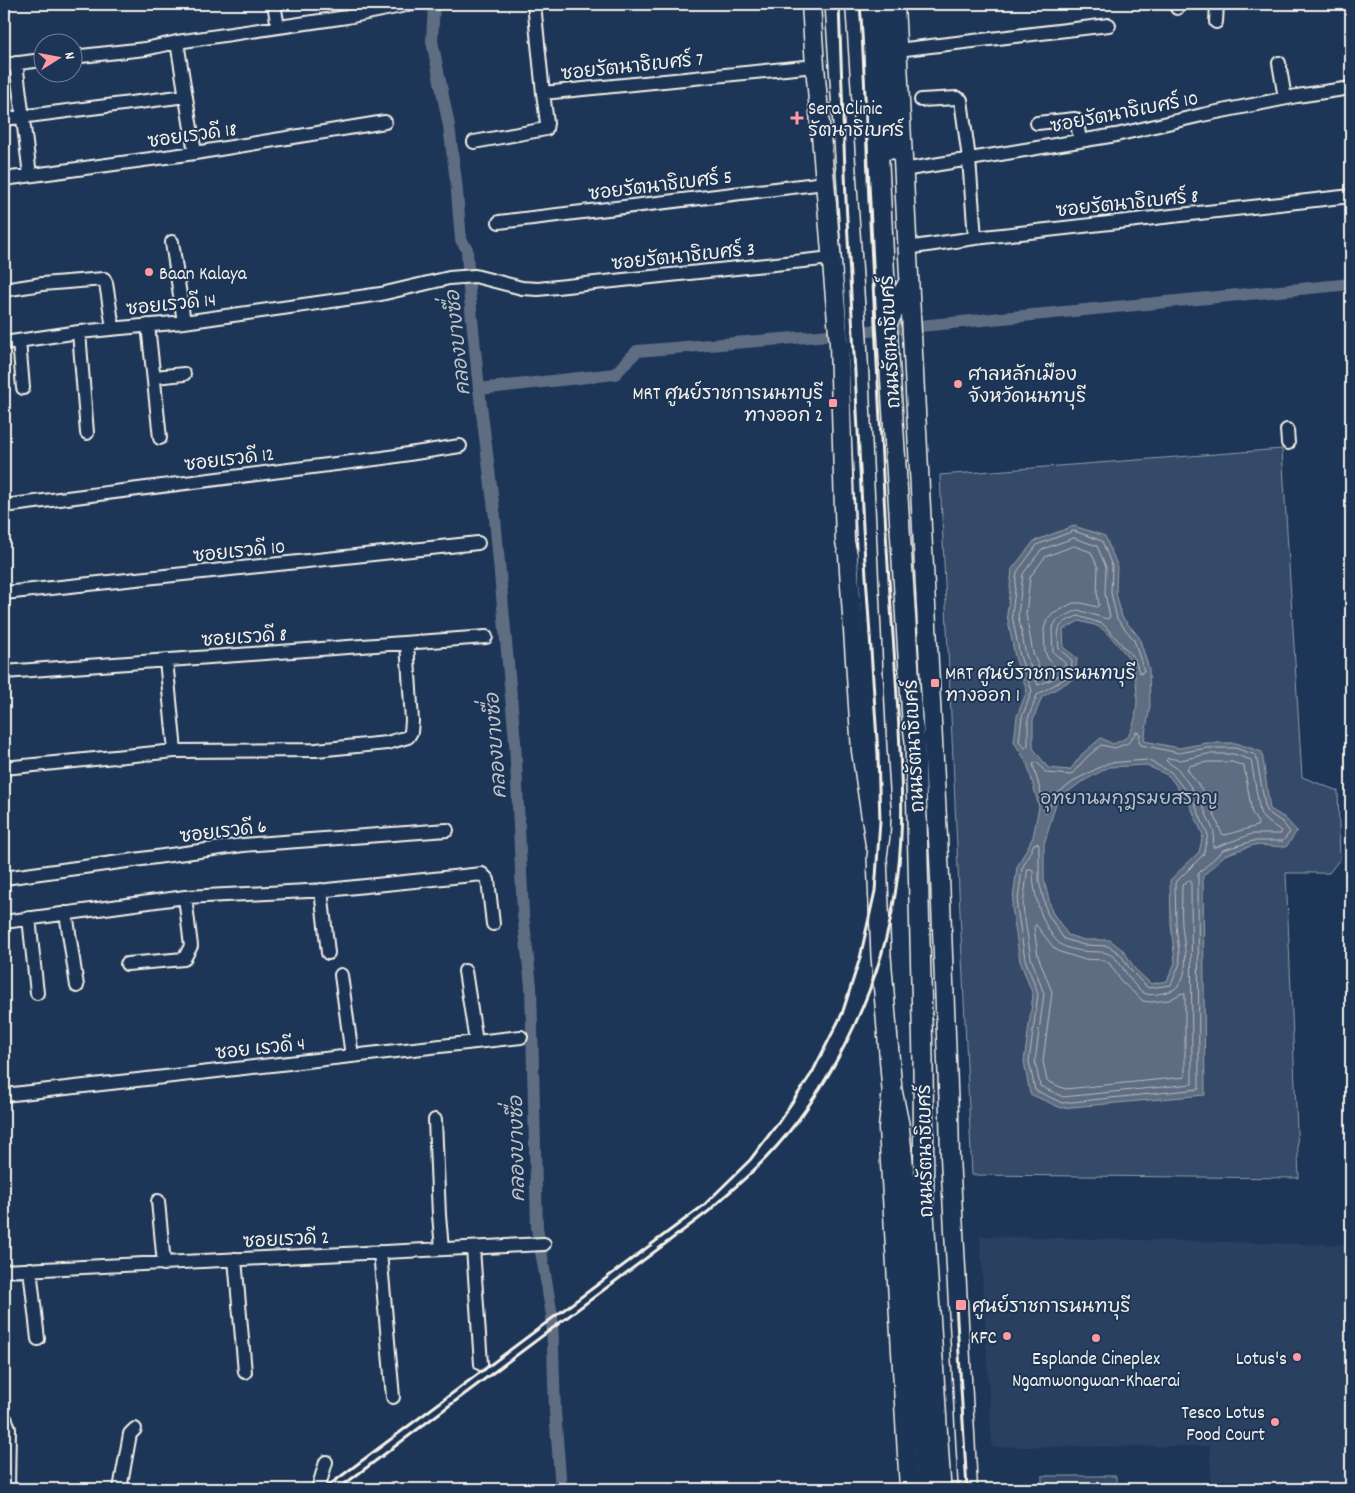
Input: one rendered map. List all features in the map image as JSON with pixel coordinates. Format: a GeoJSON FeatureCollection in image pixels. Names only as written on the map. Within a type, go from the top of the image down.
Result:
{"type":"FeatureCollection","features":[{"type":"Feature","properties":{"kind":"main road","name":"ถนนรัตนาธิเบศร์"},"geometry":{"type":"LineString","coordinates":[[882,6],[897,50],[908,283],[920,471],[940,877],[950,1140],[968,1489]]}},
{"type":"Feature","properties":{"kind":"main road","name":"ถนนรัตนาธิเบศร์"},"geometry":{"type":"LineString","coordinates":[[882,6],[888,328],[912,719],[915,741],[923,1060],[923,1333],[927,1489]]}},
{"type":"Feature","properties":{"kind":"main road"},"geometry":{"type":"LineString","coordinates":[[882,6],[896,221],[907,253]]}},
{"type":"Feature","properties":{"kind":"main road","name":"ถนนรัตนาธิเบศร์"},"geometry":{"type":"LineString","coordinates":[[823,7],[815,66],[832,258],[848,333]]}},
{"type":"Feature","properties":{"kind":"main road","name":"ถนนรัตนาธิเบศร์"},"geometry":{"type":"LineString","coordinates":[[823,7],[881,804],[877,857],[881,956],[892,1090],[899,1124],[941,1489]]}},
{"type":"Feature","properties":{"kind":"main road"},"geometry":{"type":"LineString","coordinates":[[823,7],[832,209],[829,227]]}},
{"type":"Feature","properties":{"kind":"main road"},"geometry":{"type":"LineString","coordinates":[[888,328],[908,283]]}},
{"type":"Feature","properties":{"kind":"main road","name":"ถนนรัตนาธิเบศร์"},"geometry":{"type":"LineString","coordinates":[[892,1090],[888,1128],[909,1489]]}},
{"type":"Feature","properties":{"kind":"street"},"geometry":{"type":"LineString","coordinates":[[274,4],[278,27]]}},
{"type":"Feature","properties":{"kind":"street"},"geometry":{"type":"LineString","coordinates":[[82,56],[145,49],[177,42],[347,16],[411,4]]}},
{"type":"Feature","properties":{"kind":"street","name":"ซอยรัตนาธิเบศร์ 7"},"geometry":{"type":"LineString","coordinates":[[534,4],[543,93],[815,66]]}},
{"type":"Feature","properties":{"kind":"street"},"geometry":{"type":"LineString","coordinates":[[1216,22],[1217,4]]}},
{"type":"Feature","properties":{"kind":"street"},"geometry":{"type":"LineString","coordinates":[[897,50],[1109,24]]}},
{"type":"Feature","properties":{"kind":"street"},"geometry":{"type":"LineString","coordinates":[[177,42],[195,153]]}},
{"type":"Feature","properties":{"kind":"street"},"geometry":{"type":"LineString","coordinates":[[30,174],[21,116],[10,64],[32,61]]}},
{"type":"Feature","properties":{"kind":"street"},"geometry":{"type":"LineString","coordinates":[[1279,63],[1285,98]]}},
{"type":"Feature","properties":{"kind":"street","name":"ซอยรัตนาธิเบศร์ 10"},"geometry":{"type":"LineString","coordinates":[[903,170],[1080,141],[1285,98],[1351,88]]}},
{"type":"Feature","properties":{"kind":"street"},"geometry":{"type":"LineString","coordinates":[[474,142],[546,129],[543,93]]}},
{"type":"Feature","properties":{"kind":"street"},"geometry":{"type":"LineString","coordinates":[[4,119],[186,96]]}},
{"type":"Feature","properties":{"kind":"street"},"geometry":{"type":"LineString","coordinates":[[921,100],[959,99],[969,159],[975,238]]}},
{"type":"Feature","properties":{"kind":"street"},"geometry":{"type":"LineString","coordinates":[[1037,123],[1075,118],[1080,141]]}},
{"type":"Feature","properties":{"kind":"street","name":"ซอยเรวดี 18"},"geometry":{"type":"LineString","coordinates":[[4,179],[195,153],[385,122]]}},
{"type":"Feature","properties":{"kind":"street","name":"ซอยรัตนาธิเบศร์ 5"},"geometry":{"type":"LineString","coordinates":[[499,222],[824,183]]}},
{"type":"Feature","properties":{"kind":"street","name":"ซอยรัตนาธิเบศร์ 8"},"geometry":{"type":"LineString","coordinates":[[907,253],[975,238],[1351,196]]}},
{"type":"Feature","properties":{"kind":"street"},"geometry":{"type":"LineString","coordinates":[[172,242],[184,322]]}},
{"type":"Feature","properties":{"kind":"street","name":"ซอยรัตนาธิเบศร์ 3"},"geometry":{"type":"LineString","coordinates":[[475,276],[522,288],[538,289],[832,258]]}},
{"type":"Feature","properties":{"kind":"street","name":"ซอยเรวดี 14"},"geometry":{"type":"LineString","coordinates":[[4,343],[113,328],[184,322],[381,294],[449,278],[475,276]]}},
{"type":"Feature","properties":{"kind":"street"},"geometry":{"type":"LineString","coordinates":[[4,290],[42,284],[104,279],[113,328]]}},
{"type":"Feature","properties":{"kind":"street"},"geometry":{"type":"LineString","coordinates":[[148,325],[160,438]]}},
{"type":"Feature","properties":{"kind":"street"},"geometry":{"type":"LineString","coordinates":[[79,332],[87,433]]}},
{"type":"Feature","properties":{"kind":"street"},"geometry":{"type":"LineString","coordinates":[[19,341],[23,388]]}},
{"type":"Feature","properties":{"kind":"street"},"geometry":{"type":"LineString","coordinates":[[155,377],[184,374]]}},
{"type":"Feature","properties":{"kind":"street","name":"ซอยเรวดี 12"},"geometry":{"type":"LineString","coordinates":[[4,506],[383,458],[460,446]]}},
{"type":"Feature","properties":{"kind":"street","name":"ซอยเรวดี 10"},"geometry":{"type":"LineString","coordinates":[[4,593],[478,543]]}},
{"type":"Feature","properties":{"kind":"street","name":"ซอยเรวดี 8"},"geometry":{"type":"LineString","coordinates":[[4,672],[486,637]]}},
{"type":"Feature","properties":{"kind":"street"},"geometry":{"type":"LineString","coordinates":[[4,768],[175,751],[316,750],[387,743],[404,739],[411,732],[412,721],[407,643]]}},
{"type":"Feature","properties":{"kind":"street"},"geometry":{"type":"LineString","coordinates":[[166,660],[175,751]]}},
{"type":"Feature","properties":{"kind":"street","name":"ซอยเรวดี 6"},"geometry":{"type":"LineString","coordinates":[[4,878],[243,845],[447,830]]}},
{"type":"Feature","properties":{"kind":"street"},"geometry":{"type":"LineString","coordinates":[[4,922],[185,897],[321,890],[482,874],[488,880],[493,924]]}},
{"type":"Feature","properties":{"kind":"street"},"geometry":{"type":"LineString","coordinates":[[321,890],[328,953]]}},
{"type":"Feature","properties":{"kind":"street"},"geometry":{"type":"LineString","coordinates":[[127,964],[184,959],[191,946],[185,897]]}},
{"type":"Feature","properties":{"kind":"street"},"geometry":{"type":"LineString","coordinates":[[66,913],[77,986]]}},
{"type":"Feature","properties":{"kind":"street"},"geometry":{"type":"LineString","coordinates":[[29,918],[37,993]]}},
{"type":"Feature","properties":{"kind":"street"},"geometry":{"type":"LineString","coordinates":[[465,971],[476,1042]]}},
{"type":"Feature","properties":{"kind":"street"},"geometry":{"type":"LineString","coordinates":[[341,975],[352,1056]]}},
{"type":"Feature","properties":{"kind":"street","name":"ซอย เรวดี 4"},"geometry":{"type":"LineString","coordinates":[[4,1095],[521,1037]]}},
{"type":"Feature","properties":{"kind":"street"},"geometry":{"type":"LineString","coordinates":[[435,1120],[442,1249]]}},
{"type":"Feature","properties":{"kind":"street"},"geometry":{"type":"LineString","coordinates":[[158,1201],[164,1264]]}},
{"type":"Feature","properties":{"kind":"street","name":"ซอยเรวดี 2"},"geometry":{"type":"LineString","coordinates":[[4,1271],[544,1244]]}},
{"type":"Feature","properties":{"kind":"street"},"geometry":{"type":"LineString","coordinates":[[473,1248],[481,1364]]}},
{"type":"Feature","properties":{"kind":"street"},"geometry":{"type":"LineString","coordinates":[[380,1252],[393,1397]]}},
{"type":"Feature","properties":{"kind":"street"},"geometry":{"type":"LineString","coordinates":[[234,1259],[245,1372]]}},
{"type":"Feature","properties":{"kind":"street"},"geometry":{"type":"LineString","coordinates":[[30,1270],[38,1339]]}},
{"type":"Feature","properties":{"kind":"street"},"geometry":{"type":"LineString","coordinates":[[4,1419],[9,1429],[8,1489]]}},
{"type":"Feature","properties":{"kind":"street"},"geometry":{"type":"LineString","coordinates":[[120,1489],[130,1434],[135,1429]]}},
{"type":"Feature","properties":{"kind":"street"},"geometry":{"type":"LineString","coordinates":[[318,1489],[326,1462]]}},
{"type":"Feature","properties":{"kind":"shaded area"},"geometry":{"type":"Polygon","coordinates":[[[980,1236],[1351,1245],[1351,1489],[1211,1489],[1210,1446],[992,1447],[980,1236]]]}},
{"type":"Feature","properties":{"kind":"green space","name":"อุทยานมกุฎรมยสราญ"},"geometry":{"type":"Polygon","coordinates":[[[1282,449],[1302,777],[1338,791],[1340,859],[1329,873],[1286,873],[1299,1178],[972,1175],[940,475],[1282,449]]]}},
{"type":"Feature","properties":{"kind":"green space"},"geometry":{"type":"Polygon","coordinates":[[[1042,1476],[1116,1476],[1116,1489],[1042,1489],[1042,1476]]]}},
{"type":"Feature","properties":{"kind":"water"},"geometry":{"type":"Polygon","coordinates":[[[1074,526],[1105,536],[1117,565],[1116,593],[1122,617],[1139,637],[1149,669],[1150,706],[1144,741],[1179,748],[1207,743],[1236,743],[1262,752],[1270,809],[1285,818],[1297,831],[1286,847],[1254,845],[1225,855],[1203,876],[1205,1095],[1061,1108],[1030,1094],[1024,1062],[1033,995],[1020,961],[1012,907],[1017,867],[1033,837],[1039,807],[1027,763],[1014,742],[1017,716],[1027,691],[1015,657],[1007,615],[1012,569],[1034,541],[1074,526]],[[1079,621],[1063,630],[1064,648],[1077,658],[1075,678],[1042,697],[1033,720],[1033,748],[1048,768],[1070,770],[1082,754],[1101,738],[1113,744],[1127,737],[1134,722],[1137,690],[1134,670],[1129,659],[1118,644],[1101,628],[1079,621]],[[1146,765],[1109,767],[1080,783],[1057,800],[1044,844],[1044,880],[1052,912],[1068,935],[1084,940],[1110,940],[1124,951],[1135,969],[1151,984],[1167,981],[1175,963],[1171,924],[1170,880],[1199,852],[1203,835],[1190,805],[1169,776],[1146,765]]]}},
{"type":"Feature","properties":{"kind":"waterway","name":"คลองบางซื่อ"},"geometry":{"type":"LineString","coordinates":[[434,4],[432,41],[449,126],[461,240],[467,249],[469,289],[495,518],[515,741],[523,914],[531,986],[537,1228],[552,1315],[555,1412],[561,1489]]}},
{"type":"Feature","properties":{"kind":"waterway"},"geometry":{"type":"LineString","coordinates":[[479,389],[615,374],[637,351],[818,336],[1351,284]]}},
{"type":"Feature","properties":{"kind":"railway"},"geometry":{"type":"LineString","coordinates":[[324,1489],[704,1205],[750,1160],[778,1123],[812,1073],[842,1014],[860,958],[875,891],[880,821],[878,754],[864,546],[846,200],[839,4]]}},
{"type":"Feature","properties":{"kind":"railway"},"geometry":{"type":"LineString","coordinates":[[338,1489],[709,1211],[750,1174],[777,1146],[815,1097],[846,1042],[871,985],[890,923],[896,891],[900,859],[902,795],[879,408],[860,4]]}},
{"type":"Feature","properties":{"kind":"railway"},"geometry":{"type":"LineString","coordinates":[[956,1304],[967,1489]]}},
{"type":"Feature","properties":{"kind":"place","name":"Sera Clinic รัตนาธิเบศร์"},"geometry":{"type":"Point","coordinates":[797,118]}},
{"type":"Feature","properties":{"kind":"place","name":"Baan Kalaya"},"geometry":{"type":"Point","coordinates":[149,272]}},
{"type":"Feature","properties":{"kind":"place","name":"ศาลหลักเมือง จังหวัดนนทบุรี"},"geometry":{"type":"Point","coordinates":[958,384]}},
{"type":"Feature","properties":{"kind":"place","name":"MRT ศูนย์ราชการนนทบุรี ทางออก 2"},"geometry":{"type":"Point","coordinates":[833,403]}},
{"type":"Feature","properties":{"kind":"place","name":"MRT ศูนย์ราชการนนทบุรี ทางออก 1"},"geometry":{"type":"Point","coordinates":[935,683]}},
{"type":"Feature","properties":{"kind":"place","name":"ศูนย์ราชการนนทบุรี"},"geometry":{"type":"Point","coordinates":[961,1305]}},
{"type":"Feature","properties":{"kind":"place","name":"KFC"},"geometry":{"type":"Point","coordinates":[1007,1336]}},
{"type":"Feature","properties":{"kind":"place","name":"Esplande Cineplex Ngamwongwan-Khaerai"},"geometry":{"type":"Point","coordinates":[1096,1338]}},
{"type":"Feature","properties":{"kind":"place","name":"Lotus's"},"geometry":{"type":"Point","coordinates":[1297,1357]}},
{"type":"Feature","properties":{"kind":"place","name":"Tesco Lotus Food Court"},"geometry":{"type":"Point","coordinates":[1275,1422]}}]}
